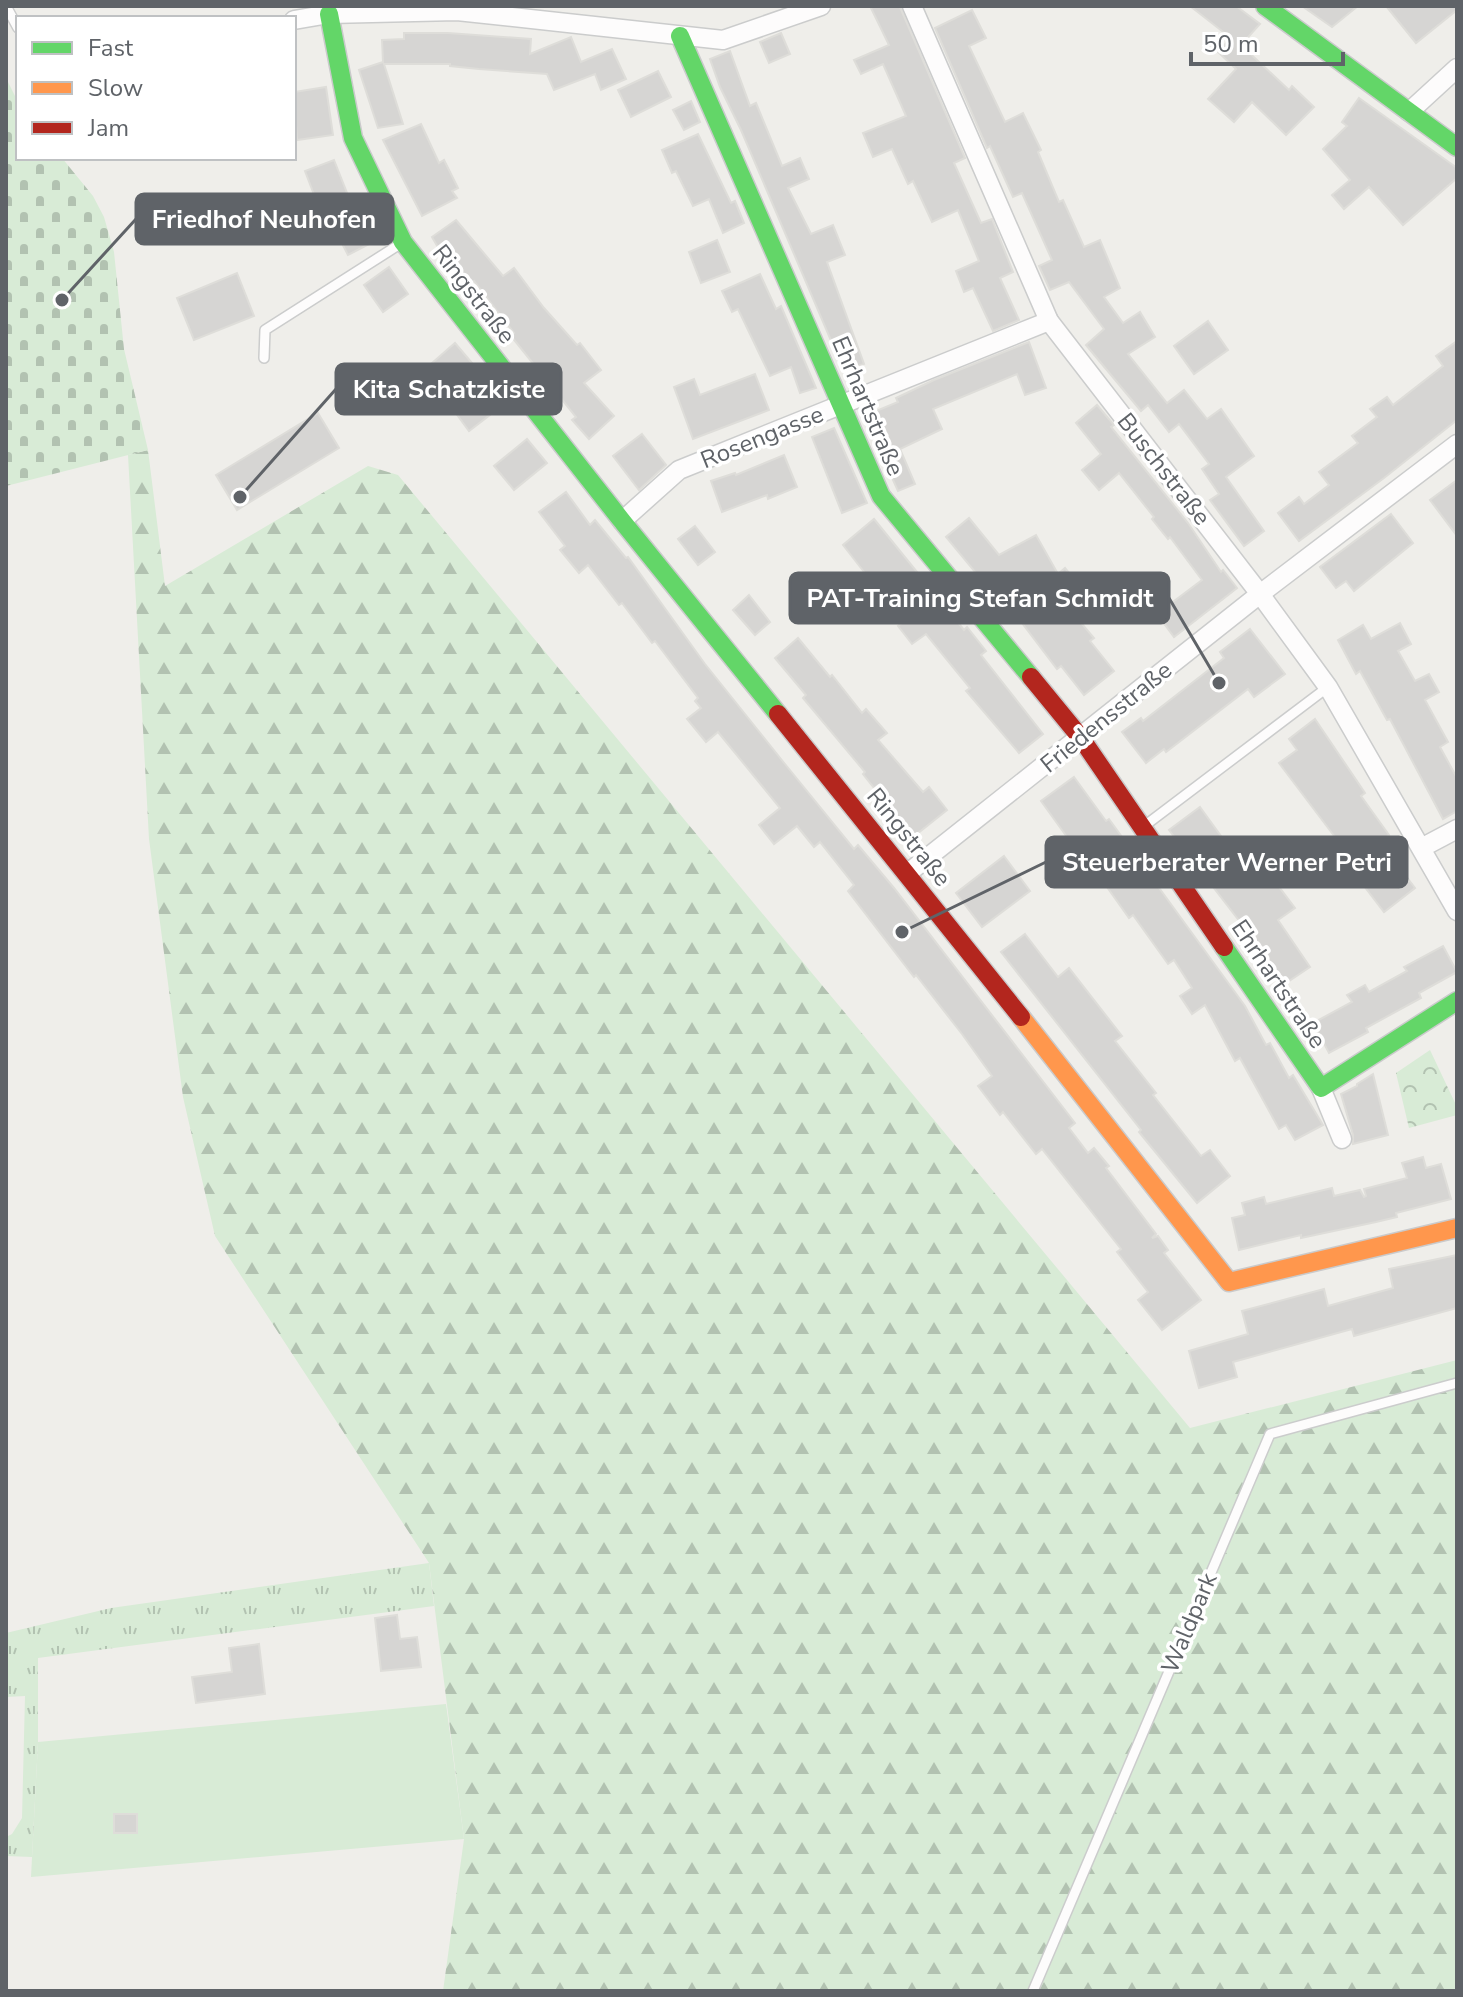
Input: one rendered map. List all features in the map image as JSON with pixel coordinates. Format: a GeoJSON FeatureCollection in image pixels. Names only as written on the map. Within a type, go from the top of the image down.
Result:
{"type":"FeatureCollection","features":[{"type":"Feature","properties":{"kind":"street"},"geometry":{"type":"LineString","coordinates":[[296,20],[329,14],[457,11],[723,40],[821,6]]}},
{"type":"Feature","properties":{"kind":"street","name":"Buschstraße"},"geometry":{"type":"LineString","coordinates":[[912,6],[1049,321],[1328,687],[1423,847],[1457,911]]}},
{"type":"Feature","properties":{"kind":"street"},"geometry":{"type":"LineString","coordinates":[[1265,6],[1457,147]]}},
{"type":"Feature","properties":{"kind":"street","name":"Ringstraße"},"geometry":{"type":"LineString","coordinates":[[329,14],[353,138],[403,242],[622,521],[908,873],[1229,1282],[1457,1228]]}},
{"type":"Feature","properties":{"kind":"street","name":"Ehrhartstraße"},"geometry":{"type":"LineString","coordinates":[[680,36],[881,496],[1081,738],[1321,1088],[1342,1139]]}},
{"type":"Feature","properties":{"kind":"street"},"geometry":{"type":"LineString","coordinates":[[1409,112],[1457,68]]}},
{"type":"Feature","properties":{"kind":"street","name":"Rosengasse"},"geometry":{"type":"LineString","coordinates":[[622,521],[679,470],[1049,321]]}},
{"type":"Feature","properties":{"kind":"street","name":"Friedensstraße"},"geometry":{"type":"LineString","coordinates":[[908,873],[1260,594],[1457,444]]}},
{"type":"Feature","properties":{"kind":"street"},"geometry":{"type":"LineString","coordinates":[[1423,847],[1457,829]]}},
{"type":"Feature","properties":{"kind":"street","name":"Ehrhartstraße"},"geometry":{"type":"LineString","coordinates":[[1321,1088],[1457,1001]]}},
{"type":"Feature","properties":{"kind":"lane"},"geometry":{"type":"LineString","coordinates":[[6,6],[16,24]]}},
{"type":"Feature","properties":{"kind":"lane","name":"Ringstraße"},"geometry":{"type":"LineString","coordinates":[[264,358],[265,330],[403,242]]}},
{"type":"Feature","properties":{"kind":"lane"},"geometry":{"type":"LineString","coordinates":[[1143,827],[1328,687]]}},
{"type":"Feature","properties":{"kind":"lane","name":"Waldpark"},"geometry":{"type":"LineString","coordinates":[[1033,1991],[1270,1434],[1457,1383]]}},
{"type":"Feature","properties":{"kind":"green space"},"geometry":{"type":"Polygon","coordinates":[[[6,78],[16,98],[16,160],[64,160],[93,196],[104,217],[114,252],[124,349],[148,450],[6,486],[6,78]]]}},
{"type":"Feature","properties":{"kind":"green space"},"geometry":{"type":"Polygon","coordinates":[[[148,450],[165,586],[368,466],[398,475],[1190,1428],[1457,1360],[1457,1991],[443,1991],[464,1839],[429,1563],[215,1236],[183,1097],[149,839],[128,455],[148,450]]]}},
{"type":"Feature","properties":{"kind":"green space"},"geometry":{"type":"Polygon","coordinates":[[[1430,1050],[1457,1107],[1457,1115],[1409,1128],[1396,1073],[1430,1050]]]}},
{"type":"Feature","properties":{"kind":"green space"},"geometry":{"type":"Polygon","coordinates":[[[429,1563],[434,1606],[38,1658],[38,1742],[32,1857],[6,1856],[6,1837],[12,1834],[22,1818],[25,1696],[6,1697],[6,1633],[111,1608],[429,1563]]]}},
{"type":"Feature","properties":{"kind":"green space"},"geometry":{"type":"Polygon","coordinates":[[[446,1704],[464,1839],[31,1877],[38,1742],[446,1704]]]}},
{"type":"Feature","properties":{"kind":"building"},"geometry":{"type":"Polygon","coordinates":[[[870,6],[900,7],[965,158],[954,163],[981,223],[992,219],[1013,272],[1000,278],[1019,320],[993,331],[973,288],[964,292],[956,271],[979,261],[958,210],[932,222],[913,181],[908,184],[892,149],[873,157],[863,133],[906,116],[883,64],[861,74],[854,60],[889,45],[870,6]]]}},
{"type":"Feature","properties":{"kind":"building"},"geometry":{"type":"Polygon","coordinates":[[[1190,6],[1236,6],[1260,24],[1241,45],[1289,90],[1292,86],[1314,107],[1286,135],[1252,102],[1234,122],[1208,99],[1236,69],[1218,52],[1231,38],[1190,6]]]}},
{"type":"Feature","properties":{"kind":"building"},"geometry":{"type":"Polygon","coordinates":[[[1302,6],[1358,6],[1332,27],[1302,6]]]}},
{"type":"Feature","properties":{"kind":"building"},"geometry":{"type":"Polygon","coordinates":[[[1386,6],[1457,6],[1457,10],[1416,43],[1386,6]]]}},
{"type":"Feature","properties":{"kind":"building"},"geometry":{"type":"Polygon","coordinates":[[[972,10],[986,38],[969,46],[1005,122],[1023,113],[1041,150],[1038,152],[1059,202],[1063,200],[1084,247],[1100,240],[1120,288],[1104,297],[1123,323],[1140,312],[1155,337],[1128,354],[1167,403],[1184,390],[1207,419],[1221,409],[1254,456],[1226,477],[1264,531],[1244,546],[1210,500],[1219,494],[1202,469],[1209,464],[1179,424],[1169,432],[1148,405],[1141,411],[1086,345],[1104,329],[1069,282],[1050,290],[1039,266],[1052,260],[1022,193],[1013,197],[990,146],[987,148],[935,28],[972,10]]]}},
{"type":"Feature","properties":{"kind":"building"},"geometry":{"type":"Polygon","coordinates":[[[404,33],[531,39],[530,54],[571,37],[581,62],[612,49],[626,79],[601,90],[595,74],[554,90],[547,74],[450,64],[384,64],[403,124],[378,128],[359,70],[383,62],[382,40],[404,39],[404,33]]]}},
{"type":"Feature","properties":{"kind":"building"},"geometry":{"type":"Polygon","coordinates":[[[781,33],[790,54],[769,63],[760,42],[781,33]]]}},
{"type":"Feature","properties":{"kind":"building"},"geometry":{"type":"Polygon","coordinates":[[[730,51],[750,106],[756,103],[782,166],[800,158],[809,179],[788,188],[811,234],[833,225],[845,255],[827,262],[864,364],[844,371],[720,87],[710,59],[730,51]]]}},
{"type":"Feature","properties":{"kind":"building"},"geometry":{"type":"Polygon","coordinates":[[[658,71],[671,97],[631,117],[618,90],[658,71]]]}},
{"type":"Feature","properties":{"kind":"building"},"geometry":{"type":"Polygon","coordinates":[[[326,87],[333,135],[297,140],[296,92],[326,87]]]}},
{"type":"Feature","properties":{"kind":"building"},"geometry":{"type":"Polygon","coordinates":[[[1359,98],[1457,168],[1457,178],[1403,225],[1369,187],[1344,209],[1332,195],[1350,180],[1323,149],[1347,126],[1342,122],[1359,98]]]}},
{"type":"Feature","properties":{"kind":"building"},"geometry":{"type":"Polygon","coordinates":[[[691,101],[700,122],[684,130],[673,110],[691,101]]]}},
{"type":"Feature","properties":{"kind":"building"},"geometry":{"type":"Polygon","coordinates":[[[421,124],[439,163],[444,160],[458,188],[452,191],[457,198],[422,216],[383,140],[421,124]]]}},
{"type":"Feature","properties":{"kind":"building"},"geometry":{"type":"Polygon","coordinates":[[[698,134],[744,223],[723,233],[709,199],[693,206],[662,150],[698,134]]]}},
{"type":"Feature","properties":{"kind":"building"},"geometry":{"type":"Polygon","coordinates":[[[334,160],[355,213],[373,242],[348,255],[321,203],[318,205],[305,171],[334,160]]]}},
{"type":"Feature","properties":{"kind":"building"},"geometry":{"type":"Polygon","coordinates":[[[456,220],[503,276],[514,268],[544,308],[577,345],[580,343],[601,370],[584,383],[614,416],[589,439],[572,420],[576,417],[511,336],[514,333],[474,281],[467,287],[447,263],[432,237],[456,220]]]}},
{"type":"Feature","properties":{"kind":"building"},"geometry":{"type":"Polygon","coordinates":[[[717,240],[730,272],[701,283],[689,252],[717,240]]]}},
{"type":"Feature","properties":{"kind":"building"},"geometry":{"type":"Polygon","coordinates":[[[389,267],[408,294],[383,312],[364,285],[389,267]]]}},
{"type":"Feature","properties":{"kind":"building"},"geometry":{"type":"Polygon","coordinates":[[[237,273],[254,316],[194,340],[177,298],[237,273]]]}},
{"type":"Feature","properties":{"kind":"building"},"geometry":{"type":"Polygon","coordinates":[[[760,274],[776,309],[781,306],[816,388],[800,393],[791,367],[770,376],[738,309],[732,312],[722,291],[760,274]]]}},
{"type":"Feature","properties":{"kind":"building"},"geometry":{"type":"Polygon","coordinates":[[[1208,321],[1228,350],[1194,374],[1174,346],[1208,321]]]}},
{"type":"Feature","properties":{"kind":"building"},"geometry":{"type":"Polygon","coordinates":[[[1457,341],[1457,420],[1299,541],[1278,513],[1299,497],[1304,504],[1329,485],[1319,472],[1358,443],[1352,436],[1377,417],[1370,409],[1387,397],[1393,405],[1443,366],[1436,356],[1457,341]]]}},
{"type":"Feature","properties":{"kind":"building"},"geometry":{"type":"Polygon","coordinates":[[[1029,342],[1046,388],[1025,395],[1017,374],[933,409],[942,429],[900,449],[915,484],[898,491],[864,416],[898,402],[896,398],[934,380],[1029,342]]]}},
{"type":"Feature","properties":{"kind":"building"},"geometry":{"type":"Polygon","coordinates":[[[455,343],[477,369],[473,373],[499,408],[469,431],[444,397],[437,403],[416,377],[455,343]]]}},
{"type":"Feature","properties":{"kind":"building"},"geometry":{"type":"Polygon","coordinates":[[[755,374],[769,410],[693,439],[674,387],[694,379],[700,395],[755,374]]]}},
{"type":"Feature","properties":{"kind":"building"},"geometry":{"type":"Polygon","coordinates":[[[1097,405],[1188,523],[1221,572],[1223,570],[1237,588],[1174,637],[1157,614],[1202,580],[1119,473],[1099,490],[1082,470],[1101,454],[1076,423],[1097,405]]]}},
{"type":"Feature","properties":{"kind":"building"},"geometry":{"type":"Polygon","coordinates":[[[318,413],[339,448],[237,510],[216,475],[318,413]]]}},
{"type":"Feature","properties":{"kind":"building"},"geometry":{"type":"Polygon","coordinates":[[[834,428],[867,503],[842,513],[812,437],[834,428]]]}},
{"type":"Feature","properties":{"kind":"building"},"geometry":{"type":"Polygon","coordinates":[[[642,434],[666,465],[639,490],[613,456],[642,434]]]}},
{"type":"Feature","properties":{"kind":"building"},"geometry":{"type":"Polygon","coordinates":[[[527,439],[547,463],[514,490],[494,466],[527,439]]]}},
{"type":"Feature","properties":{"kind":"building"},"geometry":{"type":"Polygon","coordinates":[[[784,455],[797,487],[722,512],[711,481],[736,475],[784,455]]]}},
{"type":"Feature","properties":{"kind":"building"},"geometry":{"type":"Polygon","coordinates":[[[1457,480],[1457,536],[1430,500],[1457,480]]]}},
{"type":"Feature","properties":{"kind":"building"},"geometry":{"type":"Polygon","coordinates":[[[566,492],[590,525],[595,520],[628,557],[705,664],[785,764],[854,849],[858,845],[894,888],[1075,1123],[1069,1128],[1088,1153],[1094,1148],[1109,1166],[1106,1168],[1156,1234],[1152,1238],[1158,1236],[1168,1250],[1164,1253],[1201,1300],[1162,1330],[1138,1300],[1148,1292],[1117,1252],[1121,1249],[1042,1149],[1036,1154],[978,1086],[992,1076],[848,891],[854,885],[820,842],[814,847],[797,826],[774,844],[759,825],[780,808],[718,732],[706,742],[687,719],[701,708],[695,701],[698,698],[655,641],[652,643],[588,565],[579,573],[560,550],[565,546],[539,512],[566,492]]]}},
{"type":"Feature","properties":{"kind":"building"},"geometry":{"type":"Polygon","coordinates":[[[1391,514],[1413,543],[1354,591],[1346,581],[1336,588],[1320,567],[1391,514]]]}},
{"type":"Feature","properties":{"kind":"building"},"geometry":{"type":"Polygon","coordinates":[[[969,518],[999,555],[1036,535],[1058,574],[1065,568],[1083,590],[1065,604],[1094,638],[1090,641],[1114,671],[1084,695],[1061,666],[1057,669],[1003,598],[999,601],[946,537],[969,518]]]}},
{"type":"Feature","properties":{"kind":"building"},"geometry":{"type":"Polygon","coordinates":[[[874,519],[964,630],[967,627],[986,651],[981,655],[1043,734],[1019,753],[966,691],[970,688],[926,634],[912,644],[898,626],[903,622],[843,545],[874,519]]]}},
{"type":"Feature","properties":{"kind":"building"},"geometry":{"type":"Polygon","coordinates":[[[695,526],[715,552],[698,565],[678,539],[695,526]]]}},
{"type":"Feature","properties":{"kind":"building"},"geometry":{"type":"Polygon","coordinates":[[[749,595],[770,622],[755,635],[733,610],[749,595]]]}},
{"type":"Feature","properties":{"kind":"building"},"geometry":{"type":"Polygon","coordinates":[[[1400,623],[1411,644],[1398,651],[1415,681],[1429,674],[1439,692],[1425,700],[1448,742],[1440,747],[1457,778],[1457,811],[1443,819],[1390,719],[1387,720],[1360,671],[1356,674],[1338,640],[1363,625],[1371,639],[1400,623]]]}},
{"type":"Feature","properties":{"kind":"building"},"geometry":{"type":"Polygon","coordinates":[[[1250,629],[1285,674],[1254,697],[1248,689],[1166,752],[1164,749],[1146,763],[1122,732],[1141,718],[1143,721],[1224,658],[1220,652],[1250,629]]]}},
{"type":"Feature","properties":{"kind":"building"},"geometry":{"type":"Polygon","coordinates":[[[798,638],[862,713],[866,709],[887,733],[878,740],[923,792],[929,787],[947,810],[913,837],[775,658],[798,638]]]}},
{"type":"Feature","properties":{"kind":"building"},"geometry":{"type":"Polygon","coordinates":[[[1315,719],[1365,793],[1361,796],[1389,835],[1380,842],[1415,888],[1384,912],[1364,886],[1369,882],[1279,763],[1297,750],[1289,739],[1315,719]]]}},
{"type":"Feature","properties":{"kind":"building"},"geometry":{"type":"Polygon","coordinates":[[[1074,777],[1106,821],[1109,819],[1245,1006],[1266,1045],[1270,1043],[1289,1078],[1293,1075],[1323,1125],[1295,1140],[1286,1125],[1279,1129],[1240,1058],[1235,1061],[1205,1005],[1192,1014],[1180,996],[1192,988],[1174,960],[1168,964],[1133,915],[1129,918],[1097,873],[1082,883],[1061,852],[1072,844],[1041,801],[1074,777]]]}},
{"type":"Feature","properties":{"kind":"building"},"geometry":{"type":"Polygon","coordinates":[[[1200,807],[1229,847],[1242,838],[1295,908],[1278,920],[1310,967],[1283,985],[1264,953],[1169,830],[1200,807]]]}},
{"type":"Feature","properties":{"kind":"building"},"geometry":{"type":"Polygon","coordinates":[[[1004,856],[1030,891],[982,927],[956,893],[1004,856]]]}},
{"type":"Feature","properties":{"kind":"building"},"geometry":{"type":"Polygon","coordinates":[[[1025,934],[1058,977],[1069,968],[1122,1036],[1115,1041],[1156,1093],[1153,1095],[1201,1156],[1210,1150],[1230,1176],[1197,1203],[1001,952],[1025,934]]]}},
{"type":"Feature","properties":{"kind":"building"},"geometry":{"type":"Polygon","coordinates":[[[1443,946],[1457,972],[1419,993],[1421,998],[1366,1028],[1368,1032],[1329,1053],[1313,1023],[1352,1002],[1347,995],[1365,985],[1369,992],[1407,971],[1404,967],[1443,946]]]}},
{"type":"Feature","properties":{"kind":"building"},"geometry":{"type":"Polygon","coordinates":[[[1373,1074],[1388,1135],[1353,1144],[1341,1094],[1373,1074]]]}},
{"type":"Feature","properties":{"kind":"building"},"geometry":{"type":"Polygon","coordinates":[[[1423,1157],[1426,1168],[1441,1164],[1451,1199],[1396,1213],[1397,1217],[1239,1250],[1232,1218],[1245,1215],[1242,1203],[1264,1197],[1266,1204],[1332,1188],[1334,1196],[1360,1190],[1364,1197],[1364,1189],[1407,1178],[1402,1163],[1423,1157]]]}},
{"type":"Feature","properties":{"kind":"building"},"geometry":{"type":"Polygon","coordinates":[[[1457,1255],[1457,1308],[1354,1336],[1352,1329],[1233,1362],[1237,1377],[1199,1388],[1189,1351],[1248,1334],[1242,1311],[1324,1289],[1328,1306],[1393,1288],[1389,1269],[1457,1255]]]}},
{"type":"Feature","properties":{"kind":"building"},"geometry":{"type":"Polygon","coordinates":[[[397,1615],[400,1639],[417,1637],[421,1667],[381,1671],[375,1618],[397,1615]]]}},
{"type":"Feature","properties":{"kind":"building"},"geometry":{"type":"Polygon","coordinates":[[[259,1644],[265,1694],[196,1703],[192,1677],[232,1672],[229,1648],[259,1644]]]}},
{"type":"Feature","properties":{"kind":"building"},"geometry":{"type":"Polygon","coordinates":[[[114,1814],[137,1814],[137,1833],[114,1833],[114,1814]]]}},
{"type":"Feature","properties":{"kind":"traffic: fast"},"geometry":{"type":"LineString","coordinates":[[1265,6],[1457,147]]}},
{"type":"Feature","properties":{"kind":"traffic: fast"},"geometry":{"type":"LineString","coordinates":[[329,14],[353,138],[403,242],[778,714]]}},
{"type":"Feature","properties":{"kind":"traffic: fast"},"geometry":{"type":"LineString","coordinates":[[680,36],[881,496],[1031,677]]}},
{"type":"Feature","properties":{"kind":"traffic: fast"},"geometry":{"type":"LineString","coordinates":[[1224,947],[1321,1088],[1457,1001]]}},
{"type":"Feature","properties":{"kind":"traffic: slow"},"geometry":{"type":"LineString","coordinates":[[1021,1017],[1229,1282],[1457,1228]]}},
{"type":"Feature","properties":{"kind":"traffic: jam"},"geometry":{"type":"LineString","coordinates":[[1031,677],[1081,738],[1224,947]]}},
{"type":"Feature","properties":{"kind":"traffic: jam"},"geometry":{"type":"LineString","coordinates":[[778,714],[1021,1017]]}},
{"type":"Feature","properties":{"kind":"place","name":"Friedhof Neuhofen"},"geometry":{"type":"Point","coordinates":[62,300]}},
{"type":"Feature","properties":{"kind":"place","name":"Kita Schatzkiste"},"geometry":{"type":"Point","coordinates":[240,497]}},
{"type":"Feature","properties":{"kind":"place","name":"PAT-Training Stefan Schmidt"},"geometry":{"type":"Point","coordinates":[1219,683]}},
{"type":"Feature","properties":{"kind":"place","name":"Steuerberater Werner Petri"},"geometry":{"type":"Point","coordinates":[902,932]}}]}
